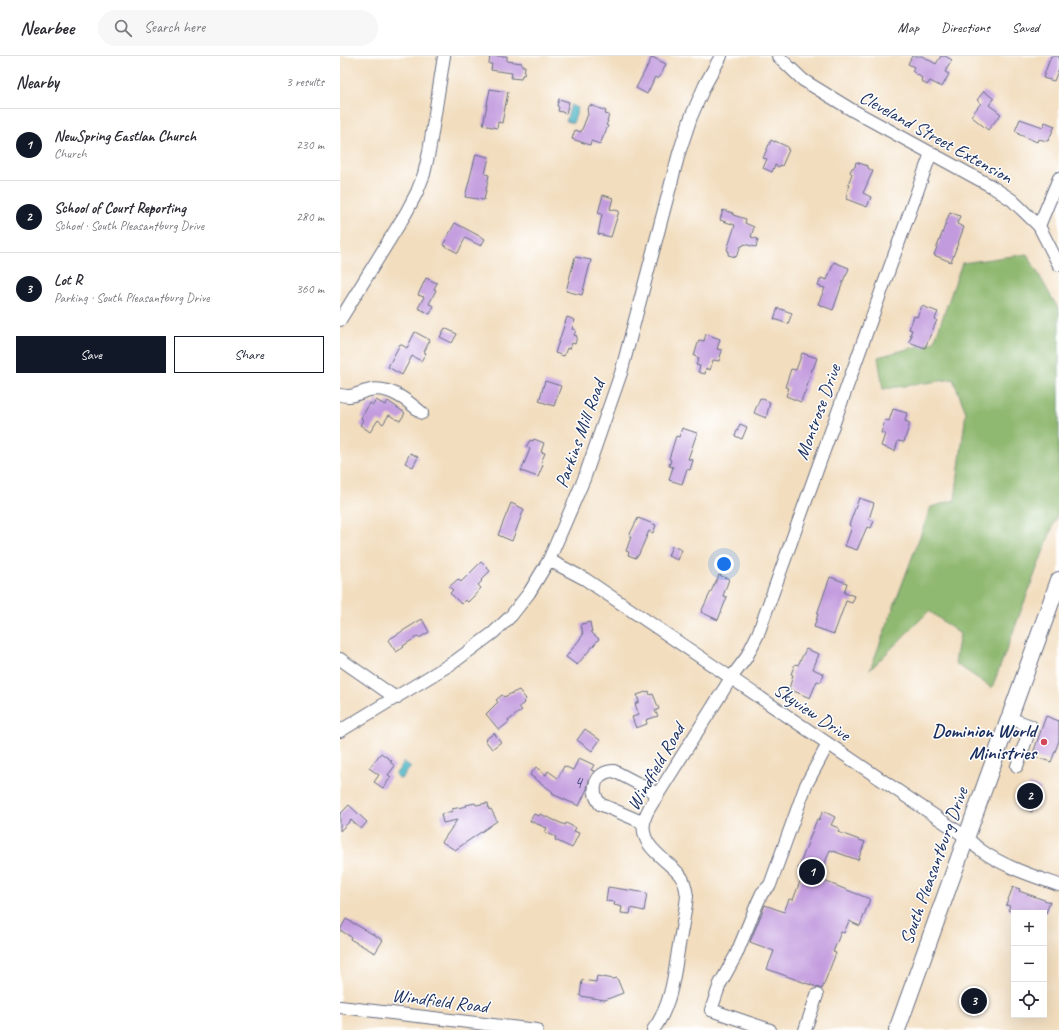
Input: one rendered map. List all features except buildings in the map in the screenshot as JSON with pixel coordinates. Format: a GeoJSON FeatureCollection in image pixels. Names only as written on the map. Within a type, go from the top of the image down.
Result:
{"type":"FeatureCollection","features":[{"type":"Feature","properties":{"kind":"main road","name":"South Pleasantburg Drive"},"geometry":{"type":"LineString","coordinates":[[897,1030],[1059,580]]}},
{"type":"Feature","properties":{"kind":"street"},"geometry":{"type":"LineString","coordinates":[[340,320],[406,213],[417,192],[424,174],[429,152],[444,56]]}},
{"type":"Feature","properties":{"kind":"street","name":"Parkins Mill Road"},"geometry":{"type":"LineString","coordinates":[[340,731],[454,662],[493,633],[511,616],[529,593],[549,560],[584,479],[621,373],[653,249],[691,117],[705,85],[721,56]]}},
{"type":"Feature","properties":{"kind":"street","name":"Cleveland Street Extension"},"geometry":{"type":"LineString","coordinates":[[778,56],[803,80],[852,110],[931,153],[1012,200],[1039,226],[1059,265]]}},
{"type":"Feature","properties":{"kind":"street","name":"Montrose Drive"},"geometry":{"type":"LineString","coordinates":[[731,678],[746,658],[758,634],[931,153]]}},
{"type":"Feature","properties":{"kind":"street"},"geometry":{"type":"LineString","coordinates":[[1039,226],[1059,178]]}},
{"type":"Feature","properties":{"kind":"street"},"geometry":{"type":"LineString","coordinates":[[340,395],[349,397],[371,390],[387,390],[406,400],[422,413]]}},
{"type":"Feature","properties":{"kind":"street","name":"Skyview Drive"},"geometry":{"type":"LineString","coordinates":[[549,560],[585,579],[966,837],[981,851],[991,857],[1059,885]]}},
{"type":"Feature","properties":{"kind":"street"},"geometry":{"type":"LineString","coordinates":[[340,658],[396,698]]}},
{"type":"Feature","properties":{"kind":"street","name":"Windfield Road"},"geometry":{"type":"LineString","coordinates":[[653,1030],[664,1012],[669,997],[675,970],[686,896],[682,878],[657,856],[643,829],[644,823],[647,812],[731,678]]}},
{"type":"Feature","properties":{"kind":"street"},"geometry":{"type":"LineString","coordinates":[[1009,718],[1031,726],[1018,766]]}},
{"type":"Feature","properties":{"kind":"street"},"geometry":{"type":"LineString","coordinates":[[770,1030],[711,1010],[720,984],[736,955],[762,893],[770,885],[806,786],[828,744]]}},
{"type":"Feature","properties":{"kind":"street"},"geometry":{"type":"LineString","coordinates":[[644,823],[600,804],[596,798],[595,782],[606,771],[614,771],[658,794]]}},
{"type":"Feature","properties":{"kind":"street"},"geometry":{"type":"LineString","coordinates":[[806,1030],[817,995]]}},
{"type":"Feature","properties":{"kind":"street","name":"Windfield Road"},"geometry":{"type":"LineString","coordinates":[[340,1008],[537,1030]]}},
{"type":"Feature","properties":{"kind":"green space"},"geometry":{"type":"Polygon","coordinates":[[[1027,254],[1059,310],[1059,510],[992,688],[955,663],[960,634],[929,611],[870,670],[931,507],[955,500],[966,412],[953,379],[883,389],[878,357],[934,342],[962,263],[1027,254]]]}},
{"type":"Feature","properties":{"kind":"water"},"geometry":{"type":"Polygon","coordinates":[[[571,105],[578,108],[573,123],[566,121],[571,105]]]}},
{"type":"Feature","properties":{"kind":"water"},"geometry":{"type":"Polygon","coordinates":[[[404,762],[411,767],[401,779],[395,775],[404,762]]]}},
{"type":"Feature","properties":{"kind":"place","name":"Dominion World Ministries"},"geometry":{"type":"Point","coordinates":[1044,742]}},
{"type":"Feature","properties":{"kind":"place","name":"School of Court Reporting"},"geometry":{"type":"Point","coordinates":[1030,796]}},
{"type":"Feature","properties":{"kind":"place","name":"NewSpring Eastlan Church"},"geometry":{"type":"Point","coordinates":[812,872]}},
{"type":"Feature","properties":{"kind":"place","name":"Lot R"},"geometry":{"type":"Point","coordinates":[974,1001]}}]}
